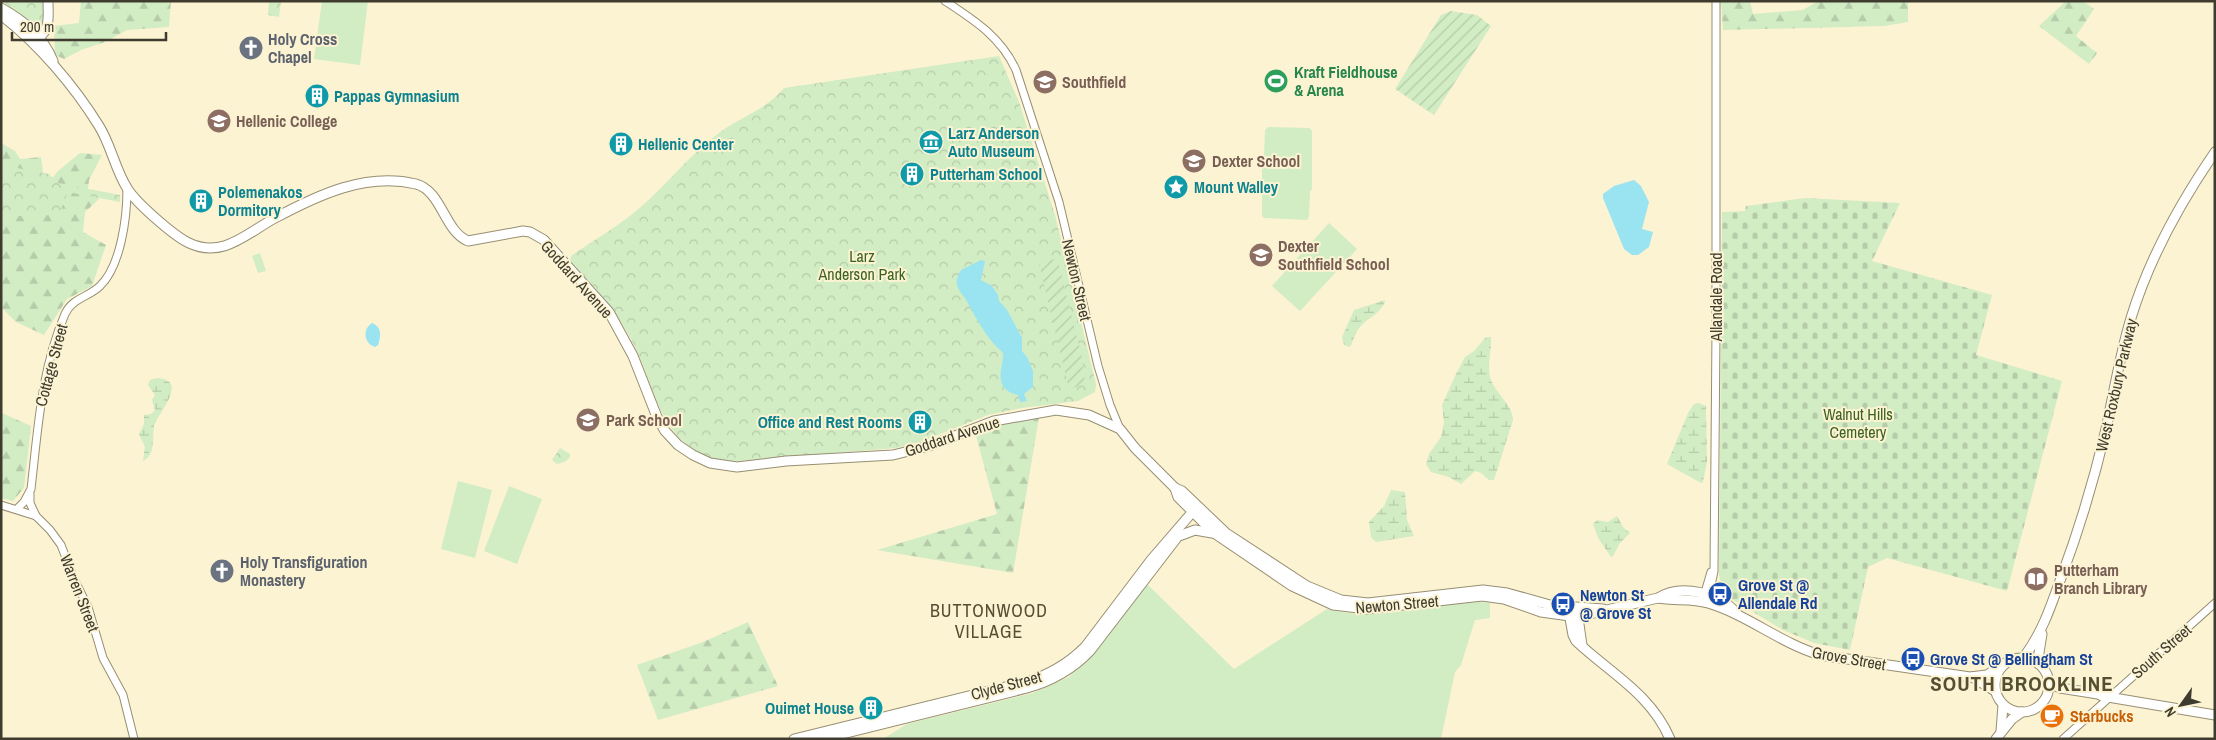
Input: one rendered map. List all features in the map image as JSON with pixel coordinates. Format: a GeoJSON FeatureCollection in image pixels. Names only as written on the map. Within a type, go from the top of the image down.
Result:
{"type":"FeatureCollection","features":[{"type":"Feature","properties":{"kind":"main road"},"geometry":{"type":"LineString","coordinates":[[48,1],[47,29],[50,53]]}},
{"type":"Feature","properties":{"kind":"main road"},"geometry":{"type":"LineString","coordinates":[[1,8],[19,19],[40,37],[50,53],[55,66]]}},
{"type":"Feature","properties":{"kind":"main road"},"geometry":{"type":"LineString","coordinates":[[1,16],[55,66]]}},
{"type":"Feature","properties":{"kind":"main road"},"geometry":{"type":"LineString","coordinates":[[32,43],[47,29]]}},
{"type":"Feature","properties":{"kind":"main road","name":"Cottage Street"},"geometry":{"type":"LineString","coordinates":[[55,66],[99,126],[127,189]]}},
{"type":"Feature","properties":{"kind":"main road","name":"West Roxbury Parkway"},"geometry":{"type":"LineString","coordinates":[[2024,657],[2042,628],[2074,541],[2094,475],[2134,308],[2155,256],[2178,211],[2215,152]]}},
{"type":"Feature","properties":{"kind":"main road","name":"Goddard Avenue"},"geometry":{"type":"LineString","coordinates":[[127,189],[177,236],[188,243],[209,248],[238,242],[276,218],[329,192],[349,185],[384,181],[418,184],[428,191],[453,229],[461,238],[468,241],[517,231],[538,235],[561,256],[609,312],[633,356],[657,418],[666,431],[678,445],[710,463],[736,467],[786,460],[893,455],[929,446],[983,424],[1049,410],[1077,411],[1120,429]]}},
{"type":"Feature","properties":{"kind":"main road","name":"Newton Street"},"geometry":{"type":"LineString","coordinates":[[1120,429],[1135,448],[1175,488],[1178,497],[1226,533],[1320,593],[1341,600],[1368,603],[1483,590],[1501,592],[1573,613]]}},
{"type":"Feature","properties":{"kind":"main road","name":"Newton Street"},"geometry":{"type":"LineString","coordinates":[[1196,511],[1214,533],[1301,592],[1333,605],[1367,609],[1454,598],[1488,597],[1510,601],[1541,612],[1573,613]]}},
{"type":"Feature","properties":{"kind":"main road","name":"Clyde Street"},"geometry":{"type":"LineString","coordinates":[[861,726],[1034,686],[1059,676],[1090,651],[1179,536],[1196,511]]}},
{"type":"Feature","properties":{"kind":"main road","name":"Clyde Street"},"geometry":{"type":"LineString","coordinates":[[861,726],[1033,680],[1067,663],[1090,641],[1132,584],[1196,511]]}},
{"type":"Feature","properties":{"kind":"main road"},"geometry":{"type":"LineString","coordinates":[[1179,536],[1198,530],[1214,533]]}},
{"type":"Feature","properties":{"kind":"main road","name":"Grove Street"},"geometry":{"type":"LineString","coordinates":[[1573,613],[1603,610],[1658,598],[1708,597],[1730,604],[1737,614],[1788,643],[1820,655],[1970,677],[1987,675],[2005,663]]}},
{"type":"Feature","properties":{"kind":"main road"},"geometry":{"type":"LineString","coordinates":[[1573,613],[1573,635],[1582,646],[1642,696],[1652,708],[1670,739]]}},
{"type":"Feature","properties":{"kind":"main road","name":"West Roxbury Parkway"},"geometry":{"type":"LineString","coordinates":[[2039,664],[2042,628]]}},
{"type":"Feature","properties":{"kind":"main road"},"geometry":{"type":"LineString","coordinates":[[2022,712],[2012,710],[2003,705],[1995,691],[1996,675],[2005,663],[2011,659],[2024,657],[2039,664],[2044,669],[2049,683],[2046,698]]}},
{"type":"Feature","properties":{"kind":"main road","name":"Grove Street"},"geometry":{"type":"LineString","coordinates":[[1970,677],[1986,684],[1995,691]]}},
{"type":"Feature","properties":{"kind":"main road"},"geometry":{"type":"LineString","coordinates":[[2049,683],[2060,688],[2098,694],[2105,697],[2215,715]]}},
{"type":"Feature","properties":{"kind":"main road"},"geometry":{"type":"LineString","coordinates":[[1996,739],[2001,730],[2022,712],[2036,708],[2046,698],[2063,693],[2097,698],[2105,697]]}},
{"type":"Feature","properties":{"kind":"main road"},"geometry":{"type":"LineString","coordinates":[[2001,730],[2003,705]]}},
{"type":"Feature","properties":{"kind":"main road"},"geometry":{"type":"LineString","coordinates":[[794,739],[861,726]]}},
{"type":"Feature","properties":{"kind":"main road"},"geometry":{"type":"LineString","coordinates":[[822,739],[861,726]]}},
{"type":"Feature","properties":{"kind":"street","name":"Newton Street"},"geometry":{"type":"LineString","coordinates":[[945,1],[990,32],[1007,54],[1016,70],[1059,202],[1097,361],[1110,406],[1120,429]]}},
{"type":"Feature","properties":{"kind":"street","name":"Allandale Road"},"geometry":{"type":"LineString","coordinates":[[1708,597],[1713,581],[1716,331],[1716,1]]}},
{"type":"Feature","properties":{"kind":"street","name":"Cottage Street"},"geometry":{"type":"LineString","coordinates":[[36,516],[30,503],[30,488],[41,400],[57,334],[70,305],[100,286],[112,269],[124,224],[127,189]]}},
{"type":"Feature","properties":{"kind":"street","name":"Cottage Street"},"geometry":{"type":"LineString","coordinates":[[17,509],[24,502],[30,488]]}},
{"type":"Feature","properties":{"kind":"street","name":"Warren Street"},"geometry":{"type":"LineString","coordinates":[[1,504],[36,516],[53,533],[62,548],[74,579],[88,607],[103,658],[123,695],[134,739]]}},
{"type":"Feature","properties":{"kind":"street","name":"South Street"},"geometry":{"type":"LineString","coordinates":[[2062,739],[2105,697],[2215,603]]}},
{"type":"Feature","properties":{"kind":"green space"},"geometry":{"type":"Polygon","coordinates":[[[2,1],[46,1],[46,18],[41,30],[2,1]]]}},
{"type":"Feature","properties":{"kind":"green space"},"geometry":{"type":"Polygon","coordinates":[[[81,1],[171,1],[169,27],[127,30],[105,42],[81,50],[64,59],[55,55],[54,26],[79,23],[81,1]]]}},
{"type":"Feature","properties":{"kind":"green space"},"geometry":{"type":"Polygon","coordinates":[[[269,1],[281,1],[279,17],[268,15],[269,1]]]}},
{"type":"Feature","properties":{"kind":"green space"},"geometry":{"type":"Polygon","coordinates":[[[322,1],[368,1],[360,65],[314,59],[322,1]]]}},
{"type":"Feature","properties":{"kind":"green space"},"geometry":{"type":"Polygon","coordinates":[[[1721,1],[1750,1],[1753,14],[1803,10],[1818,1],[1908,1],[1908,22],[1884,26],[1723,30],[1721,1]]]}},
{"type":"Feature","properties":{"kind":"green space"},"geometry":{"type":"Polygon","coordinates":[[[2066,1],[2083,1],[2094,9],[2076,36],[2097,53],[2089,64],[2039,26],[2066,1]]]}},
{"type":"Feature","properties":{"kind":"green space"},"geometry":{"type":"Polygon","coordinates":[[[1451,11],[1477,15],[1491,26],[1434,115],[1395,89],[1441,15],[1451,11]]]}},
{"type":"Feature","properties":{"kind":"green space","name":"Larz Anderson Park"},"geometry":{"type":"Polygon","coordinates":[[[999,56],[1019,102],[1055,215],[1096,384],[1095,392],[1078,401],[1022,408],[988,415],[923,441],[896,448],[727,462],[704,455],[687,444],[673,431],[663,415],[640,358],[625,328],[603,298],[570,261],[571,256],[635,212],[715,136],[732,124],[760,109],[784,88],[999,56]]]}},
{"type":"Feature","properties":{"kind":"green space"},"geometry":{"type":"Polygon","coordinates":[[[1268,127],[1310,128],[1312,131],[1312,190],[1310,191],[1309,217],[1307,220],[1264,218],[1262,216],[1262,157],[1264,156],[1265,130],[1268,127]]]}},
{"type":"Feature","properties":{"kind":"green space"},"geometry":{"type":"Polygon","coordinates":[[[1,143],[15,151],[20,159],[41,157],[45,187],[58,171],[80,153],[102,155],[89,180],[88,189],[99,199],[85,212],[83,232],[106,245],[92,286],[67,299],[44,335],[16,322],[1,307],[1,143]]]}},
{"type":"Feature","properties":{"kind":"green space"},"geometry":{"type":"Polygon","coordinates":[[[1,165],[49,174],[58,183],[120,195],[120,202],[68,192],[59,215],[18,216],[1,220],[1,165]]]}},
{"type":"Feature","properties":{"kind":"green space","name":"Walnut Hills Cemetery"},"geometry":{"type":"Polygon","coordinates":[[[1805,198],[1900,203],[1872,261],[1992,295],[1976,355],[2062,381],[2007,591],[1887,558],[1868,567],[1850,650],[1814,643],[1783,630],[1730,598],[1722,587],[1719,575],[1722,212],[1745,211],[1746,206],[1805,198]]]}},
{"type":"Feature","properties":{"kind":"green space"},"geometry":{"type":"Polygon","coordinates":[[[1329,223],[1357,249],[1300,311],[1272,286],[1329,223]]]}},
{"type":"Feature","properties":{"kind":"green space"},"geometry":{"type":"Polygon","coordinates":[[[260,253],[266,271],[258,273],[252,256],[260,253]]]}},
{"type":"Feature","properties":{"kind":"green space"},"geometry":{"type":"Polygon","coordinates":[[[1057,258],[1082,358],[1085,384],[1069,389],[1040,263],[1057,258]]]}},
{"type":"Feature","properties":{"kind":"green space"},"geometry":{"type":"Polygon","coordinates":[[[1385,300],[1382,308],[1359,328],[1350,347],[1344,345],[1342,337],[1354,310],[1385,300]]]}},
{"type":"Feature","properties":{"kind":"green space"},"geometry":{"type":"Polygon","coordinates":[[[1486,337],[1491,337],[1489,369],[1491,380],[1510,409],[1513,420],[1494,480],[1489,480],[1481,473],[1475,471],[1461,484],[1449,477],[1431,472],[1426,464],[1429,454],[1441,437],[1444,422],[1442,405],[1456,374],[1465,357],[1474,351],[1486,337]]]}},
{"type":"Feature","properties":{"kind":"green space"},"geometry":{"type":"Polygon","coordinates":[[[157,378],[167,380],[171,385],[172,391],[154,427],[152,451],[143,461],[145,447],[139,434],[144,424],[144,415],[151,414],[155,410],[152,400],[155,395],[148,385],[150,380],[157,378]]]}},
{"type":"Feature","properties":{"kind":"green space"},"geometry":{"type":"Polygon","coordinates":[[[1698,403],[1706,406],[1707,462],[1703,482],[1701,483],[1667,464],[1688,413],[1694,404],[1698,403]]]}},
{"type":"Feature","properties":{"kind":"green space"},"geometry":{"type":"Polygon","coordinates":[[[2,413],[31,426],[24,488],[13,501],[1,498],[2,413]]]}},
{"type":"Feature","properties":{"kind":"green space"},"geometry":{"type":"Polygon","coordinates":[[[1039,417],[1013,573],[877,550],[997,514],[975,432],[994,426],[1039,417]]]}},
{"type":"Feature","properties":{"kind":"green space"},"geometry":{"type":"Polygon","coordinates":[[[560,448],[570,454],[570,456],[566,461],[557,464],[552,460],[560,448]]]}},
{"type":"Feature","properties":{"kind":"green space"},"geometry":{"type":"Polygon","coordinates":[[[458,481],[492,490],[475,558],[441,549],[458,481]]]}},
{"type":"Feature","properties":{"kind":"green space"},"geometry":{"type":"Polygon","coordinates":[[[509,486],[542,499],[517,564],[484,551],[509,486]]]}},
{"type":"Feature","properties":{"kind":"green space"},"geometry":{"type":"Polygon","coordinates":[[[1391,490],[1405,492],[1407,520],[1414,536],[1376,542],[1371,537],[1369,522],[1384,506],[1391,490]]]}},
{"type":"Feature","properties":{"kind":"green space"},"geometry":{"type":"Polygon","coordinates":[[[1617,516],[1623,527],[1630,533],[1620,543],[1611,557],[1598,538],[1593,524],[1597,520],[1608,522],[1617,516]]]}},
{"type":"Feature","properties":{"kind":"green space"},"geometry":{"type":"Polygon","coordinates":[[[1147,584],[1234,669],[1327,609],[1364,614],[1478,602],[1490,603],[1490,618],[1475,620],[1461,665],[1455,672],[1441,739],[883,739],[907,724],[1033,693],[1069,677],[1097,650],[1147,584]]]}},
{"type":"Feature","properties":{"kind":"green space"},"geometry":{"type":"Polygon","coordinates":[[[748,622],[778,686],[658,720],[637,665],[703,642],[748,622]]]}},
{"type":"Feature","properties":{"kind":"water"},"geometry":{"type":"Polygon","coordinates":[[[1634,180],[1641,186],[1649,202],[1642,229],[1653,232],[1649,247],[1638,255],[1632,255],[1624,249],[1603,198],[1603,194],[1614,186],[1634,180]]]}},
{"type":"Feature","properties":{"kind":"water"},"geometry":{"type":"Polygon","coordinates":[[[981,260],[985,261],[981,280],[992,286],[998,295],[999,301],[1007,310],[1022,338],[1022,351],[1033,371],[1033,387],[1024,394],[1027,401],[1020,402],[1018,395],[1003,386],[1001,380],[1002,352],[978,322],[958,287],[957,279],[961,270],[981,260]]]}},
{"type":"Feature","properties":{"kind":"water"},"geometry":{"type":"Polygon","coordinates":[[[372,323],[378,327],[380,332],[378,345],[375,347],[368,343],[366,336],[367,329],[372,323]]]}},
{"type":"Feature","properties":{"kind":"place","name":"Holy Cross Chapel"},"geometry":{"type":"Point","coordinates":[251,48]}},
{"type":"Feature","properties":{"kind":"place","name":"Kraft Fieldhouse & Arena"},"geometry":{"type":"Point","coordinates":[1276,81]}},
{"type":"Feature","properties":{"kind":"place","name":"Southfield"},"geometry":{"type":"Point","coordinates":[1045,82]}},
{"type":"Feature","properties":{"kind":"place","name":"Pappas Gymnasium"},"geometry":{"type":"Point","coordinates":[317,96]}},
{"type":"Feature","properties":{"kind":"place","name":"Hellenic College"},"geometry":{"type":"Point","coordinates":[219,121]}},
{"type":"Feature","properties":{"kind":"place","name":"Larz Anderson Auto Museum"},"geometry":{"type":"Point","coordinates":[931,142]}},
{"type":"Feature","properties":{"kind":"place","name":"Hellenic Center"},"geometry":{"type":"Point","coordinates":[621,144]}},
{"type":"Feature","properties":{"kind":"place","name":"Dexter School"},"geometry":{"type":"Point","coordinates":[1194,161]}},
{"type":"Feature","properties":{"kind":"place","name":"Putterham School"},"geometry":{"type":"Point","coordinates":[912,174]}},
{"type":"Feature","properties":{"kind":"place","name":"Mount Walley"},"geometry":{"type":"Point","coordinates":[1176,187]}},
{"type":"Feature","properties":{"kind":"place","name":"Polemenakos Dormitory"},"geometry":{"type":"Point","coordinates":[201,201]}},
{"type":"Feature","properties":{"kind":"place","name":"Dexter Southfield School"},"geometry":{"type":"Point","coordinates":[1261,255]}},
{"type":"Feature","properties":{"kind":"place","name":"Park School"},"geometry":{"type":"Point","coordinates":[588,420]}},
{"type":"Feature","properties":{"kind":"place","name":"Office and Rest Rooms"},"geometry":{"type":"Point","coordinates":[920,422]}},
{"type":"Feature","properties":{"kind":"place","name":"Holy Transfiguration Monastery"},"geometry":{"type":"Point","coordinates":[222,571]}},
{"type":"Feature","properties":{"kind":"place","name":"Putterham Branch Library"},"geometry":{"type":"Point","coordinates":[2036,579]}},
{"type":"Feature","properties":{"kind":"place","name":"Grove St @ Allendale Rd"},"geometry":{"type":"Point","coordinates":[1720,594]}},
{"type":"Feature","properties":{"kind":"place","name":"Newton St @ Grove St"},"geometry":{"type":"Point","coordinates":[1563,604]}},
{"type":"Feature","properties":{"kind":"place","name":"Grove St @ Bellingham St"},"geometry":{"type":"Point","coordinates":[1913,659]}},
{"type":"Feature","properties":{"kind":"place","name":"Ouimet House"},"geometry":{"type":"Point","coordinates":[871,708]}},
{"type":"Feature","properties":{"kind":"place","name":"Starbucks"},"geometry":{"type":"Point","coordinates":[2052,716]}},
{"type":"Feature","properties":{"kind":"district","name":"BUTTONWOOD VILLAGE"},"geometry":{"type":"Point","coordinates":[989,621]}},
{"type":"Feature","properties":{"kind":"district","name":"SOUTH BROOKLINE"},"geometry":{"type":"Point","coordinates":[2022,684]}}]}
